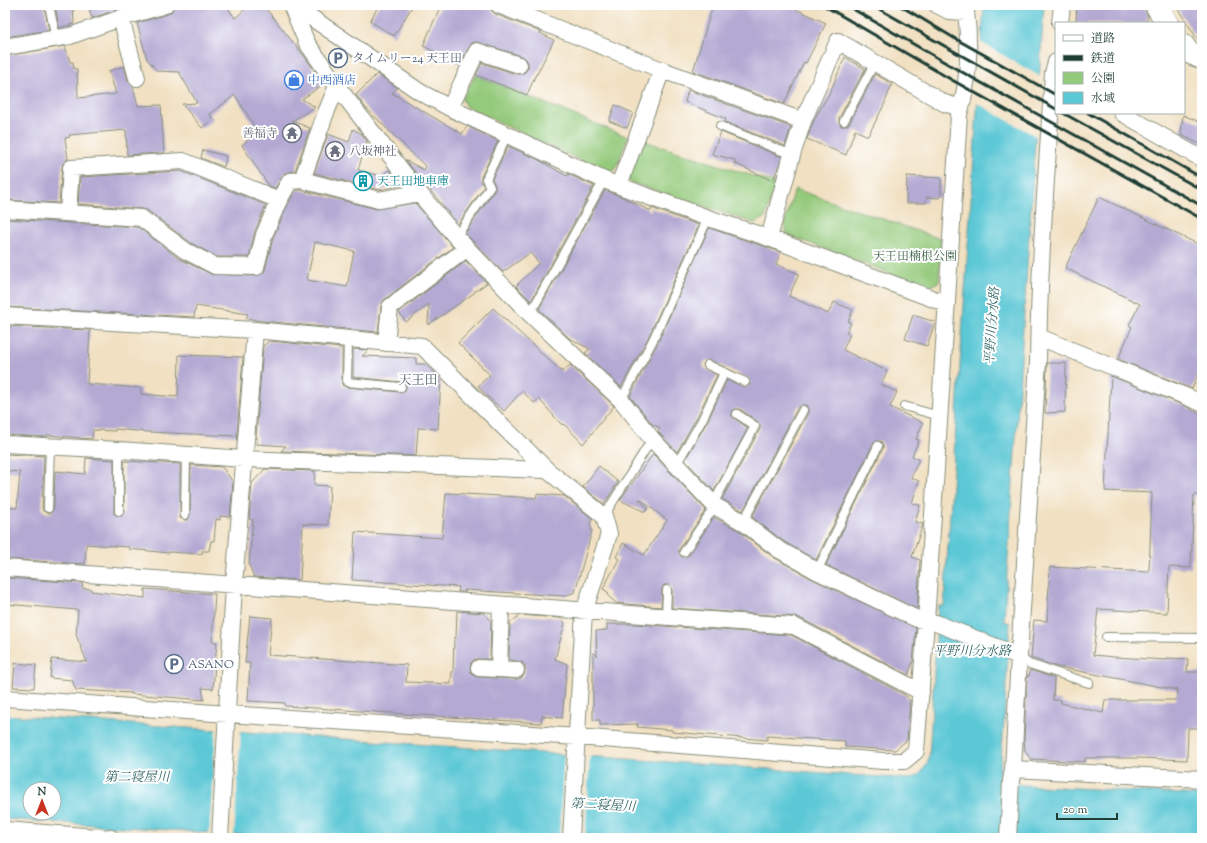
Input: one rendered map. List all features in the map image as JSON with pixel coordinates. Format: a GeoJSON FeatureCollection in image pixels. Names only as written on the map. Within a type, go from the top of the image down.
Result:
{"type":"FeatureCollection","features":[{"type":"Feature","properties":{"kind":"street"},"geometry":{"type":"LineString","coordinates":[[5,47],[70,36],[165,5]]}},
{"type":"Feature","properties":{"kind":"street"},"geometry":{"type":"LineString","coordinates":[[292,5],[307,43],[337,86],[419,193],[461,243],[530,314],[621,400],[652,440],[714,505],[743,522],[778,548],[817,571],[917,619],[931,622],[1015,654]]}},
{"type":"Feature","properties":{"kind":"street"},"geometry":{"type":"LineString","coordinates":[[292,5],[420,92],[507,135],[611,182],[708,218],[769,238],[947,304]]}},
{"type":"Feature","properties":{"kind":"street"},"geometry":{"type":"LineString","coordinates":[[498,5],[662,70],[803,121]]}},
{"type":"Feature","properties":{"kind":"street"},"geometry":{"type":"LineString","coordinates":[[5,698],[227,722],[577,736],[883,761],[904,761],[916,751],[921,692],[931,622],[939,416],[959,115],[964,99],[968,41],[966,8],[949,11],[937,5]]}},
{"type":"Feature","properties":{"kind":"street"},"geometry":{"type":"LineString","coordinates":[[1060,22],[1062,5]]}},
{"type":"Feature","properties":{"kind":"street"},"geometry":{"type":"LineString","coordinates":[[1156,5],[1166,22]]}},
{"type":"Feature","properties":{"kind":"street"},"geometry":{"type":"LineString","coordinates":[[122,18],[137,78]]}},
{"type":"Feature","properties":{"kind":"street"},"geometry":{"type":"LineString","coordinates":[[769,238],[803,121],[838,41],[944,103],[961,108]]}},
{"type":"Feature","properties":{"kind":"street"},"geometry":{"type":"LineString","coordinates":[[1185,48],[1188,52],[1202,58]]}},
{"type":"Feature","properties":{"kind":"street"},"geometry":{"type":"LineString","coordinates":[[450,108],[477,51],[519,65]]}},
{"type":"Feature","properties":{"kind":"street"},"geometry":{"type":"LineString","coordinates":[[611,182],[662,70]]}},
{"type":"Feature","properties":{"kind":"street"},"geometry":{"type":"LineString","coordinates":[[1008,838],[1012,775],[1015,654],[1038,362],[1055,70]]}},
{"type":"Feature","properties":{"kind":"street"},"geometry":{"type":"LineString","coordinates":[[302,180],[337,86]]}},
{"type":"Feature","properties":{"kind":"street"},"geometry":{"type":"LineString","coordinates":[[1124,114],[1202,160]]}},
{"type":"Feature","properties":{"kind":"street"},"geometry":{"type":"LineString","coordinates":[[68,213],[71,168],[183,161],[279,200]]}},
{"type":"Feature","properties":{"kind":"street"},"geometry":{"type":"LineString","coordinates":[[5,209],[141,218],[186,251],[215,266],[256,267],[264,235],[279,200],[290,180],[302,180],[379,200],[419,193]]}},
{"type":"Feature","properties":{"kind":"street"},"geometry":{"type":"LineString","coordinates":[[386,343],[390,307],[461,243]]}},
{"type":"Feature","properties":{"kind":"street"},"geometry":{"type":"LineString","coordinates":[[5,316],[255,330],[422,346],[547,470],[604,516],[609,534],[584,612],[571,838]]}},
{"type":"Feature","properties":{"kind":"street"},"geometry":{"type":"LineString","coordinates":[[220,837],[234,585],[255,330]]}},
{"type":"Feature","properties":{"kind":"street"},"geometry":{"type":"LineString","coordinates":[[1039,337],[1202,403]]}},
{"type":"Feature","properties":{"kind":"street"},"geometry":{"type":"LineString","coordinates":[[5,444],[119,450],[186,456],[547,470]]}},
{"type":"Feature","properties":{"kind":"street"},"geometry":{"type":"LineString","coordinates":[[5,568],[584,612],[794,626],[921,692]]}},
{"type":"Feature","properties":{"kind":"street"},"geometry":{"type":"LineString","coordinates":[[499,669],[501,605]]}},
{"type":"Feature","properties":{"kind":"street"},"geometry":{"type":"LineString","coordinates":[[479,668],[516,670]]}},
{"type":"Feature","properties":{"kind":"street"},"geometry":{"type":"LineString","coordinates":[[1012,775],[1202,779]]}},
{"type":"Feature","properties":{"kind":"street"},"geometry":{"type":"LineString","coordinates":[[5,830],[111,838]]}},
{"type":"Feature","properties":{"kind":"lane"},"geometry":{"type":"LineString","coordinates":[[49,5],[56,39]]}},
{"type":"Feature","properties":{"kind":"lane"},"geometry":{"type":"LineString","coordinates":[[844,121],[875,62]]}},
{"type":"Feature","properties":{"kind":"lane"},"geometry":{"type":"LineString","coordinates":[[720,126],[792,155]]}},
{"type":"Feature","properties":{"kind":"lane"},"geometry":{"type":"LineString","coordinates":[[461,243],[490,186],[486,179],[507,135]]}},
{"type":"Feature","properties":{"kind":"lane"},"geometry":{"type":"LineString","coordinates":[[530,314],[611,182]]}},
{"type":"Feature","properties":{"kind":"lane"},"geometry":{"type":"LineString","coordinates":[[621,400],[653,340],[708,218]]}},
{"type":"Feature","properties":{"kind":"lane"},"geometry":{"type":"LineString","coordinates":[[348,339],[347,382],[401,387]]}},
{"type":"Feature","properties":{"kind":"lane"},"geometry":{"type":"LineString","coordinates":[[708,365],[745,382]]}},
{"type":"Feature","properties":{"kind":"lane"},"geometry":{"type":"LineString","coordinates":[[676,465],[702,420],[724,373]]}},
{"type":"Feature","properties":{"kind":"lane"},"geometry":{"type":"LineString","coordinates":[[904,406],[939,416]]}},
{"type":"Feature","properties":{"kind":"lane"},"geometry":{"type":"LineString","coordinates":[[743,522],[803,410]]}},
{"type":"Feature","properties":{"kind":"lane"},"geometry":{"type":"LineString","coordinates":[[684,552],[714,505],[755,426],[737,414]]}},
{"type":"Feature","properties":{"kind":"lane"},"geometry":{"type":"LineString","coordinates":[[604,516],[652,440]]}},
{"type":"Feature","properties":{"kind":"lane"},"geometry":{"type":"LineString","coordinates":[[48,508],[50,446]]}},
{"type":"Feature","properties":{"kind":"lane"},"geometry":{"type":"LineString","coordinates":[[817,571],[878,446]]}},
{"type":"Feature","properties":{"kind":"lane"},"geometry":{"type":"LineString","coordinates":[[119,450],[119,511]]}},
{"type":"Feature","properties":{"kind":"lane"},"geometry":{"type":"LineString","coordinates":[[185,515],[186,456]]}},
{"type":"Feature","properties":{"kind":"lane"},"geometry":{"type":"LineString","coordinates":[[666,617],[667,590]]}},
{"type":"Feature","properties":{"kind":"lane"},"geometry":{"type":"LineString","coordinates":[[1106,637],[1202,638]]}},
{"type":"Feature","properties":{"kind":"lane"},"geometry":{"type":"LineString","coordinates":[[1015,654],[1029,664],[1089,683]]}},
{"type":"Feature","properties":{"kind":"green space"},"geometry":{"type":"Polygon","coordinates":[[[475,75],[628,137],[615,170],[608,173],[466,107],[462,99],[475,75]]]}},
{"type":"Feature","properties":{"kind":"green space"},"geometry":{"type":"Polygon","coordinates":[[[641,140],[775,183],[765,218],[754,223],[630,182],[627,175],[641,140]]]}},
{"type":"Feature","properties":{"kind":"green space","name":"天王田楠根公園"},"geometry":{"type":"Polygon","coordinates":[[[795,189],[941,239],[939,281],[929,288],[788,235],[784,225],[795,189]]]}},
{"type":"Feature","properties":{"kind":"water","name":"第二寝屋川"},"geometry":{"type":"Polygon","coordinates":[[[984,5],[1044,5],[1004,621],[1010,623],[999,777],[1000,781],[1022,785],[1202,795],[1202,838],[289,838],[35,821],[62,821],[62,781],[22,781],[22,820],[5,819],[5,715],[909,779],[922,772],[929,759],[938,606],[944,606],[984,5]]]}},
{"type":"Feature","properties":{"kind":"pier"},"geometry":{"type":"Polygon","coordinates":[[[980,42],[1041,77],[1037,137],[975,102],[980,42]]]}},
{"type":"Feature","properties":{"kind":"pier"},"geometry":{"type":"Polygon","coordinates":[[[216,729],[241,730],[234,836],[209,835],[216,729]]]}},
{"type":"Feature","properties":{"kind":"pier"},"geometry":{"type":"Polygon","coordinates":[[[564,753],[590,754],[585,838],[559,838],[564,753]]]}},
{"type":"Feature","properties":{"kind":"building"},"geometry":{"type":"Polygon","coordinates":[[[20,5],[44,5],[49,30],[5,37],[5,8],[20,5]]]}},
{"type":"Feature","properties":{"kind":"building"},"geometry":{"type":"Polygon","coordinates":[[[55,5],[73,5],[74,24],[59,28],[55,5]]]}},
{"type":"Feature","properties":{"kind":"building"},"geometry":{"type":"Polygon","coordinates":[[[88,5],[131,5],[92,18],[88,5]]]}},
{"type":"Feature","properties":{"kind":"building"},"geometry":{"type":"Polygon","coordinates":[[[174,5],[226,5],[235,18],[250,5],[263,5],[305,57],[324,84],[302,99],[315,107],[292,121],[310,128],[295,171],[285,173],[275,188],[269,186],[242,145],[258,132],[235,95],[210,114],[213,119],[202,128],[182,104],[197,103],[179,72],[157,71],[147,59],[137,23],[168,14],[172,11],[174,5]]]}},
{"type":"Feature","properties":{"kind":"building"},"geometry":{"type":"Polygon","coordinates":[[[379,5],[413,5],[394,36],[370,21],[379,5]]]}},
{"type":"Feature","properties":{"kind":"building"},"geometry":{"type":"Polygon","coordinates":[[[441,5],[480,5],[491,10],[495,14],[541,32],[540,33],[554,40],[527,95],[476,75],[482,63],[516,74],[521,74],[528,68],[526,59],[522,56],[476,42],[472,43],[469,47],[460,64],[423,46],[441,5]]]}},
{"type":"Feature","properties":{"kind":"building"},"geometry":{"type":"Polygon","coordinates":[[[713,5],[787,5],[826,23],[806,63],[804,62],[784,104],[693,71],[713,5]]]}},
{"type":"Feature","properties":{"kind":"building"},"geometry":{"type":"Polygon","coordinates":[[[1077,5],[1144,5],[1148,17],[1146,22],[1076,22],[1077,5]]]}},
{"type":"Feature","properties":{"kind":"building"},"geometry":{"type":"Polygon","coordinates":[[[1175,5],[1202,5],[1202,44],[1201,44],[1175,5]]]}},
{"type":"Feature","properties":{"kind":"building"},"geometry":{"type":"Polygon","coordinates":[[[65,46],[70,62],[73,62],[74,69],[77,69],[78,98],[116,94],[109,71],[124,66],[128,81],[133,86],[138,106],[161,105],[164,153],[127,155],[126,130],[69,135],[70,137],[65,138],[68,159],[63,163],[62,167],[59,203],[5,200],[5,56],[65,46]]]}},
{"type":"Feature","properties":{"kind":"building"},"geometry":{"type":"Polygon","coordinates":[[[845,57],[865,69],[839,118],[841,126],[849,124],[875,74],[892,84],[884,105],[868,136],[855,130],[846,155],[807,139],[815,118],[830,92],[845,57]]]}},
{"type":"Feature","properties":{"kind":"building"},"geometry":{"type":"Polygon","coordinates":[[[377,74],[398,88],[392,93],[462,134],[467,126],[498,141],[481,177],[484,187],[458,224],[405,160],[424,170],[426,167],[365,107],[356,95],[377,74]]]}},
{"type":"Feature","properties":{"kind":"building"},"geometry":{"type":"Polygon","coordinates":[[[688,90],[791,127],[785,146],[725,122],[726,119],[685,102],[688,90]]]}},
{"type":"Feature","properties":{"kind":"building"},"geometry":{"type":"Polygon","coordinates":[[[615,105],[633,113],[627,128],[609,121],[615,105]]]}},
{"type":"Feature","properties":{"kind":"building"},"geometry":{"type":"Polygon","coordinates":[[[1183,115],[1202,123],[1202,145],[1181,135],[1183,115]]]}},
{"type":"Feature","properties":{"kind":"building"},"geometry":{"type":"Polygon","coordinates":[[[353,129],[362,134],[367,141],[358,170],[381,176],[389,170],[402,186],[379,190],[314,173],[328,134],[349,142],[353,129]]]}},
{"type":"Feature","properties":{"kind":"building"},"geometry":{"type":"Polygon","coordinates":[[[721,132],[782,157],[773,181],[734,163],[735,160],[712,154],[721,132]]]}},
{"type":"Feature","properties":{"kind":"building"},"geometry":{"type":"Polygon","coordinates":[[[508,146],[535,158],[567,176],[568,174],[594,186],[531,301],[516,286],[539,263],[530,253],[503,272],[465,233],[495,190],[495,185],[492,179],[508,146]]]}},
{"type":"Feature","properties":{"kind":"building"},"geometry":{"type":"Polygon","coordinates":[[[203,150],[226,156],[224,167],[201,158],[203,150]]]}},
{"type":"Feature","properties":{"kind":"building"},"geometry":{"type":"Polygon","coordinates":[[[181,171],[266,205],[255,231],[249,257],[217,257],[191,243],[147,210],[78,204],[80,177],[181,171]]]}},
{"type":"Feature","properties":{"kind":"building"},"geometry":{"type":"Polygon","coordinates":[[[907,176],[941,178],[941,197],[927,197],[926,203],[906,203],[907,176]]]}},
{"type":"Feature","properties":{"kind":"building"},"geometry":{"type":"Polygon","coordinates":[[[296,190],[377,209],[415,203],[453,247],[384,300],[381,306],[378,332],[262,321],[246,318],[248,314],[196,306],[194,317],[5,307],[5,219],[138,227],[180,259],[211,274],[256,276],[263,273],[265,270],[273,238],[296,190]],[[315,242],[307,280],[347,287],[354,251],[315,242]]]}},
{"type":"Feature","properties":{"kind":"building"},"geometry":{"type":"Polygon","coordinates":[[[605,190],[651,211],[651,208],[699,225],[648,338],[621,387],[585,353],[590,349],[569,338],[539,309],[605,190]]]}},
{"type":"Feature","properties":{"kind":"building"},"geometry":{"type":"Polygon","coordinates":[[[1099,197],[1202,246],[1202,365],[1192,389],[1118,359],[1132,327],[1129,325],[1140,304],[1065,268],[1099,197]]]}},
{"type":"Feature","properties":{"kind":"building"},"geometry":{"type":"Polygon","coordinates":[[[709,228],[781,252],[776,264],[799,274],[789,296],[828,314],[834,302],[853,310],[848,322],[851,323],[846,333],[850,334],[843,350],[887,371],[881,385],[897,392],[890,407],[923,423],[916,439],[919,440],[912,456],[919,459],[911,478],[919,481],[912,503],[920,505],[915,522],[923,524],[912,557],[920,560],[917,609],[826,565],[883,448],[881,441],[877,441],[873,444],[816,560],[783,541],[752,517],[808,413],[806,405],[798,407],[743,511],[722,499],[760,429],[758,422],[740,409],[735,409],[732,411],[732,416],[748,428],[714,491],[685,460],[707,422],[727,380],[745,387],[750,385],[749,379],[710,360],[705,361],[703,365],[704,368],[717,375],[697,417],[677,452],[658,432],[660,428],[652,424],[630,396],[658,342],[709,228]]]}},
{"type":"Feature","properties":{"kind":"building"},"geometry":{"type":"Polygon","coordinates":[[[466,261],[487,283],[428,325],[429,304],[406,322],[399,312],[466,261]]]}},
{"type":"Feature","properties":{"kind":"building"},"geometry":{"type":"Polygon","coordinates":[[[493,308],[562,372],[570,365],[614,406],[583,444],[565,425],[561,424],[539,399],[534,403],[522,391],[504,411],[478,386],[490,375],[458,343],[493,308]]]}},
{"type":"Feature","properties":{"kind":"building"},"geometry":{"type":"Polygon","coordinates":[[[913,315],[935,322],[927,346],[905,339],[913,315]]]}},
{"type":"Feature","properties":{"kind":"building"},"geometry":{"type":"Polygon","coordinates":[[[5,326],[90,330],[87,384],[141,388],[141,394],[178,397],[179,355],[243,357],[237,436],[115,429],[115,431],[93,430],[92,439],[47,435],[47,437],[5,435],[5,326]]]}},
{"type":"Feature","properties":{"kind":"building"},"geometry":{"type":"Polygon","coordinates":[[[269,341],[342,348],[342,385],[346,387],[400,392],[404,392],[406,388],[406,384],[402,382],[353,377],[353,349],[369,350],[362,356],[416,358],[416,364],[425,364],[441,379],[438,429],[418,428],[416,456],[281,451],[286,446],[257,444],[256,437],[263,346],[269,341]]]}},
{"type":"Feature","properties":{"kind":"building"},"geometry":{"type":"Polygon","coordinates":[[[1047,363],[1066,363],[1065,412],[1045,413],[1047,363]]]}},
{"type":"Feature","properties":{"kind":"building"},"geometry":{"type":"Polygon","coordinates":[[[1111,376],[1185,406],[1202,415],[1202,495],[1194,495],[1191,568],[1169,567],[1167,613],[1098,609],[1093,655],[1167,660],[1167,658],[1188,659],[1187,672],[1202,672],[1202,728],[1188,728],[1187,760],[1085,758],[1085,762],[1031,759],[1025,751],[1024,738],[1027,676],[1029,676],[1030,670],[1054,678],[1053,700],[1061,700],[1061,703],[1103,713],[1105,700],[1176,700],[1177,690],[1058,667],[1031,658],[1034,620],[1047,621],[1050,567],[1149,572],[1152,493],[1105,491],[1111,376]]]}},
{"type":"Feature","properties":{"kind":"building"},"geometry":{"type":"Polygon","coordinates":[[[5,454],[44,456],[42,508],[43,511],[47,513],[51,513],[54,508],[55,471],[85,474],[86,458],[114,460],[114,514],[119,516],[122,516],[124,511],[124,461],[180,464],[180,518],[185,520],[188,520],[190,515],[191,465],[222,467],[233,482],[230,517],[220,516],[220,520],[216,519],[214,541],[211,541],[209,551],[202,551],[202,554],[169,553],[129,549],[129,547],[86,544],[85,564],[5,559],[5,507],[17,508],[20,472],[5,471],[5,454]]]}},
{"type":"Feature","properties":{"kind":"building"},"geometry":{"type":"Polygon","coordinates":[[[653,454],[706,510],[679,549],[681,556],[684,557],[689,555],[714,517],[738,530],[773,557],[812,579],[916,628],[913,662],[908,675],[798,617],[672,608],[672,590],[668,585],[664,585],[662,589],[661,607],[616,603],[608,596],[609,593],[603,589],[619,559],[616,557],[623,543],[644,555],[667,520],[640,499],[639,500],[648,508],[645,512],[620,500],[653,454]]]}},
{"type":"Feature","properties":{"kind":"building"},"geometry":{"type":"Polygon","coordinates":[[[599,466],[618,482],[604,504],[583,487],[599,466]]]}},
{"type":"Feature","properties":{"kind":"building"},"geometry":{"type":"Polygon","coordinates":[[[265,469],[315,471],[314,485],[330,486],[328,525],[303,524],[300,580],[254,577],[249,565],[253,520],[249,519],[252,483],[265,469]]]}},
{"type":"Feature","properties":{"kind":"building"},"geometry":{"type":"Polygon","coordinates":[[[446,493],[536,498],[537,494],[564,496],[593,519],[590,523],[592,531],[575,592],[565,596],[464,590],[466,592],[458,592],[459,587],[352,580],[355,532],[442,538],[446,493]]]}},
{"type":"Feature","properties":{"kind":"building"},"geometry":{"type":"Polygon","coordinates":[[[5,578],[83,583],[82,588],[91,589],[91,591],[145,598],[145,589],[215,594],[212,642],[217,642],[213,689],[202,688],[204,700],[131,693],[76,690],[72,680],[50,678],[52,659],[87,662],[76,635],[78,610],[5,604],[5,578]]]}},
{"type":"Feature","properties":{"kind":"building"},"geometry":{"type":"Polygon","coordinates":[[[457,611],[484,613],[491,621],[490,659],[475,659],[471,663],[470,667],[471,673],[474,676],[479,677],[516,679],[521,678],[524,675],[525,666],[522,662],[509,660],[510,623],[520,615],[560,618],[565,623],[555,659],[567,664],[562,718],[542,716],[541,723],[285,706],[285,703],[248,701],[250,663],[245,663],[250,616],[272,618],[268,655],[407,665],[406,682],[451,684],[453,672],[454,638],[456,638],[457,611]]]}},
{"type":"Feature","properties":{"kind":"building"},"geometry":{"type":"Polygon","coordinates":[[[607,624],[634,624],[791,635],[905,695],[910,700],[907,740],[895,750],[845,747],[845,741],[767,736],[767,740],[672,732],[672,730],[637,727],[638,724],[600,725],[600,720],[593,720],[593,652],[597,656],[596,631],[607,630],[607,624]]]}},
{"type":"Feature","properties":{"kind":"building"},"geometry":{"type":"Polygon","coordinates":[[[15,663],[36,665],[34,688],[13,687],[15,663]]]}},
{"type":"Feature","properties":{"kind":"railway"},"geometry":{"type":"LineString","coordinates":[[823,5],[952,80],[1202,219]]}},
{"type":"Feature","properties":{"kind":"railway"},"geometry":{"type":"LineString","coordinates":[[846,5],[953,67],[1202,206]]}},
{"type":"Feature","properties":{"kind":"railway"},"geometry":{"type":"LineString","coordinates":[[872,5],[1055,108]]}},
{"type":"Feature","properties":{"kind":"railway"},"geometry":{"type":"LineString","coordinates":[[899,5],[954,38],[1055,94]]}},
{"type":"Feature","properties":{"kind":"railway"},"geometry":{"type":"LineString","coordinates":[[1065,114],[1202,190]]}},
{"type":"Feature","properties":{"kind":"railway"},"geometry":{"type":"LineString","coordinates":[[1090,114],[1202,178]]}},
{"type":"Feature","properties":{"kind":"place","name":"タイムリー24 天王田"},"geometry":{"type":"Point","coordinates":[338,58]}},
{"type":"Feature","properties":{"kind":"place","name":"中西酒店"},"geometry":{"type":"Point","coordinates":[294,80]}},
{"type":"Feature","properties":{"kind":"place","name":"善福寺"},"geometry":{"type":"Point","coordinates":[292,133]}},
{"type":"Feature","properties":{"kind":"place","name":"八坂神社"},"geometry":{"type":"Point","coordinates":[335,151]}},
{"type":"Feature","properties":{"kind":"place","name":"天王田地車庫"},"geometry":{"type":"Point","coordinates":[363,181]}},
{"type":"Feature","properties":{"kind":"place","name":"ASANO"},"geometry":{"type":"Point","coordinates":[174,664]}},
{"type":"Feature","properties":{"kind":"district","name":"天王田"},"geometry":{"type":"Point","coordinates":[418,379]}},
{"type":"Feature","properties":{"kind":"water label","name":"平野川分水路"},"geometry":{"type":"Point","coordinates":[991,326]}},
{"type":"Feature","properties":{"kind":"water label","name":"平野川分水路"},"geometry":{"type":"Point","coordinates":[972,650]}}]}
